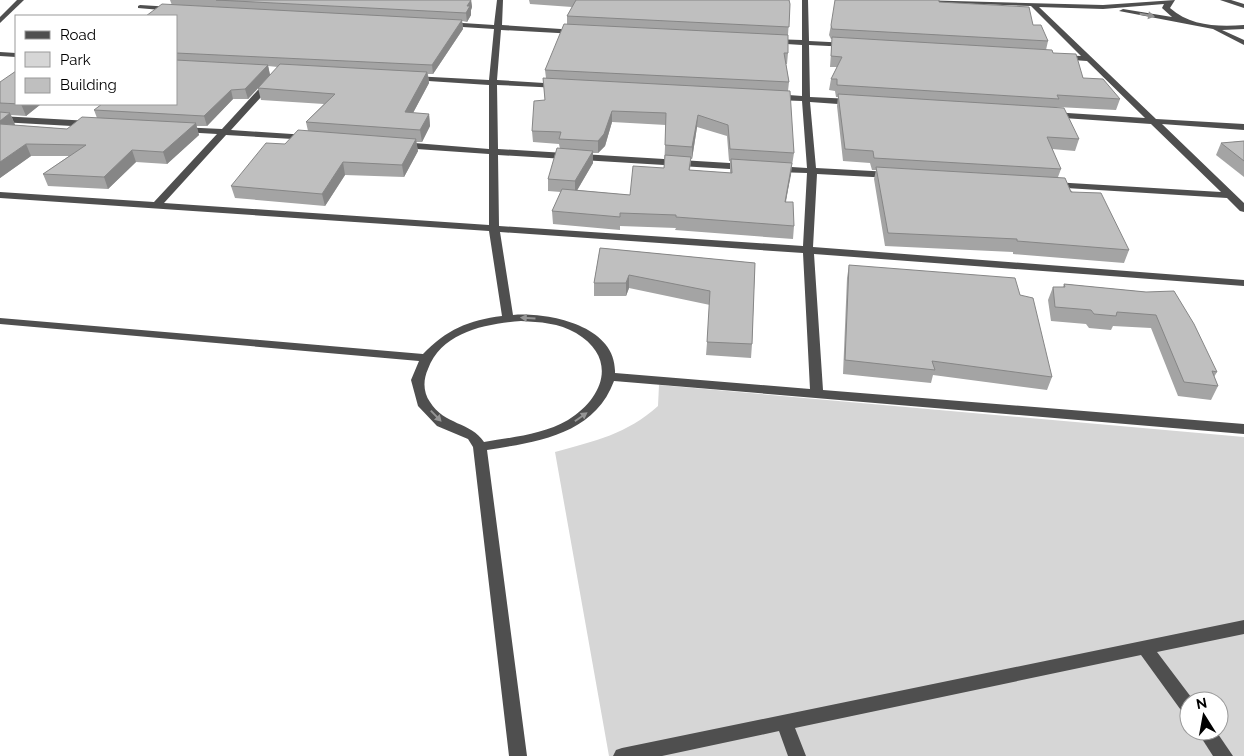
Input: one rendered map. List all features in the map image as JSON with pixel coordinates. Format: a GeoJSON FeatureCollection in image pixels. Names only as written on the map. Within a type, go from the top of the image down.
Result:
{"type":"FeatureCollection","features":[{"type":"Feature","properties":{"kind":"street"},"geometry":{"type":"LineString","coordinates":[[0,21],[21,0]]}},
{"type":"Feature","properties":{"kind":"street"},"geometry":{"type":"LineString","coordinates":[[135,15],[146,0]]}},
{"type":"Feature","properties":{"kind":"street"},"geometry":{"type":"LineString","coordinates":[[500,0],[493,82],[492,151],[494,230],[508,318]]}},
{"type":"Feature","properties":{"kind":"street"},"geometry":{"type":"LineString","coordinates":[[805,0],[806,99],[812,170],[808,250],[817,393]]}},
{"type":"Feature","properties":{"kind":"street"},"geometry":{"type":"LineString","coordinates":[[920,0],[1034,6],[1103,7],[1170,1]]}},
{"type":"Feature","properties":{"kind":"street"},"geometry":{"type":"LineString","coordinates":[[1223,0],[1244,6]]}},
{"type":"Feature","properties":{"kind":"street"},"geometry":{"type":"LineString","coordinates":[[1170,1],[1166,8],[1171,14],[1191,22]]}},
{"type":"Feature","properties":{"kind":"street"},"geometry":{"type":"LineString","coordinates":[[1034,6],[1156,122],[1227,195],[1244,209]]}},
{"type":"Feature","properties":{"kind":"street"},"geometry":{"type":"LineString","coordinates":[[140,7],[179,10]]}},
{"type":"Feature","properties":{"kind":"street"},"geometry":{"type":"LineString","coordinates":[[1103,7],[1210,26],[1244,27]]}},
{"type":"Feature","properties":{"kind":"street"},"geometry":{"type":"LineString","coordinates":[[440,24],[582,32]]}},
{"type":"Feature","properties":{"kind":"street"},"geometry":{"type":"LineString","coordinates":[[1210,26],[1244,43]]}},
{"type":"Feature","properties":{"kind":"street"},"geometry":{"type":"LineString","coordinates":[[766,41],[854,46]]}},
{"type":"Feature","properties":{"kind":"street"},"geometry":{"type":"LineString","coordinates":[[0,54],[15,55]]}},
{"type":"Feature","properties":{"kind":"street"},"geometry":{"type":"LineString","coordinates":[[1049,57],[1088,58]]}},
{"type":"Feature","properties":{"kind":"street"},"geometry":{"type":"LineString","coordinates":[[157,205],[280,71]]}},
{"type":"Feature","properties":{"kind":"street"},"geometry":{"type":"LineString","coordinates":[[399,77],[571,86]]}},
{"type":"Feature","properties":{"kind":"street"},"geometry":{"type":"LineString","coordinates":[[767,96],[866,102]]}},
{"type":"Feature","properties":{"kind":"street"},"geometry":{"type":"LineString","coordinates":[[1042,114],[1243,127]]}},
{"type":"Feature","properties":{"kind":"street"},"geometry":{"type":"LineString","coordinates":[[0,119],[98,124]]}},
{"type":"Feature","properties":{"kind":"street"},"geometry":{"type":"LineString","coordinates":[[176,129],[314,138]]}},
{"type":"Feature","properties":{"kind":"street"},"geometry":{"type":"LineString","coordinates":[[393,144],[562,157],[901,176]]}},
{"type":"Feature","properties":{"kind":"street"},"geometry":{"type":"LineString","coordinates":[[1039,184],[1227,195]]}},
{"type":"Feature","properties":{"kind":"street"},"geometry":{"type":"LineString","coordinates":[[0,196],[808,250],[1244,284]]}},
{"type":"Feature","properties":{"kind":"street"},"geometry":{"type":"LineString","coordinates":[[480,447],[536,436],[560,429],[581,418],[596,405],[606,390],[609,377],[606,356],[594,341],[576,329],[554,321],[528,317],[508,318],[470,326],[445,340],[426,358],[418,380],[423,403],[442,423],[472,436],[480,447],[518,756]]}},
{"type":"Feature","properties":{"kind":"street"},"geometry":{"type":"LineString","coordinates":[[0,321],[426,358]]}},
{"type":"Feature","properties":{"kind":"street"},"geometry":{"type":"LineString","coordinates":[[609,377],[1244,429]]}},
{"type":"Feature","properties":{"kind":"street"},"geometry":{"type":"LineString","coordinates":[[622,756],[1244,628]]}},
{"type":"Feature","properties":{"kind":"street"},"geometry":{"type":"LineString","coordinates":[[1145,648],[1179,694]]}},
{"type":"Feature","properties":{"kind":"street"},"geometry":{"type":"LineString","coordinates":[[784,723],[797,756]]}},
{"type":"Feature","properties":{"kind":"street"},"geometry":{"type":"LineString","coordinates":[[1213,741],[1224,756]]}},
{"type":"Feature","properties":{"kind":"green space"},"geometry":{"type":"Polygon","coordinates":[[[659,385],[1244,437],[1244,756],[609,756],[555,452],[610,435],[646,416],[658,406],[659,385]]]}},
{"type":"Feature","properties":{"kind":"building"},"geometry":{"type":"Polygon","coordinates":[[[216,0],[471,0],[467,6],[470,6],[466,13],[216,0]]]}},
{"type":"Feature","properties":{"kind":"building"},"geometry":{"type":"Polygon","coordinates":[[[576,0],[789,0],[789,27],[567,16],[576,0]]]}},
{"type":"Feature","properties":{"kind":"building"},"geometry":{"type":"Polygon","coordinates":[[[835,0],[939,0],[939,2],[1029,7],[1033,25],[1041,25],[1048,41],[832,29],[835,0]]]}},
{"type":"Feature","properties":{"kind":"building"},"geometry":{"type":"Polygon","coordinates":[[[162,4],[462,20],[432,65],[178,53],[178,15],[147,15],[162,4]]]}},
{"type":"Feature","properties":{"kind":"building"},"geometry":{"type":"Polygon","coordinates":[[[564,24],[788,35],[788,53],[784,53],[789,82],[545,70],[564,24]]]}},
{"type":"Feature","properties":{"kind":"building"},"geometry":{"type":"Polygon","coordinates":[[[832,37],[1052,50],[1053,53],[1076,54],[1083,78],[1103,79],[1120,99],[1057,95],[1059,99],[837,85],[837,79],[831,79],[842,57],[831,56],[832,37]]]}},
{"type":"Feature","properties":{"kind":"building"},"geometry":{"type":"Polygon","coordinates":[[[178,60],[268,65],[245,89],[231,90],[204,116],[94,110],[101,105],[178,105],[178,60]]]}},
{"type":"Feature","properties":{"kind":"building"},"geometry":{"type":"Polygon","coordinates":[[[280,64],[427,72],[405,112],[429,114],[420,130],[306,122],[335,94],[258,88],[280,64]]]}},
{"type":"Feature","properties":{"kind":"building"},"geometry":{"type":"Polygon","coordinates":[[[15,72],[15,104],[0,103],[0,82],[15,72]]]}},
{"type":"Feature","properties":{"kind":"building"},"geometry":{"type":"Polygon","coordinates":[[[543,78],[790,91],[794,153],[730,149],[728,125],[698,115],[692,147],[665,145],[666,113],[612,111],[604,134],[598,141],[559,139],[561,132],[532,131],[534,101],[545,100],[543,78]]]}},
{"type":"Feature","properties":{"kind":"building"},"geometry":{"type":"Polygon","coordinates":[[[838,94],[1064,108],[1079,139],[1047,137],[1061,169],[874,158],[873,151],[845,149],[838,94]]]}},
{"type":"Feature","properties":{"kind":"building"},"geometry":{"type":"Polygon","coordinates":[[[0,112],[10,113],[0,121],[0,112]]]}},
{"type":"Feature","properties":{"kind":"building"},"geometry":{"type":"Polygon","coordinates":[[[82,117],[196,123],[163,152],[132,150],[104,177],[43,174],[86,145],[26,144],[0,162],[0,124],[67,129],[82,117]]]}},
{"type":"Feature","properties":{"kind":"building"},"geometry":{"type":"Polygon","coordinates":[[[298,130],[416,139],[402,165],[343,162],[322,194],[231,186],[266,143],[285,144],[298,130]]]}},
{"type":"Feature","properties":{"kind":"building"},"geometry":{"type":"Polygon","coordinates":[[[1244,141],[1244,161],[1221,143],[1244,141]]]}},
{"type":"Feature","properties":{"kind":"building"},"geometry":{"type":"Polygon","coordinates":[[[557,148],[593,151],[575,181],[548,179],[557,148]]]}},
{"type":"Feature","properties":{"kind":"building"},"geometry":{"type":"Polygon","coordinates":[[[665,155],[691,157],[689,170],[732,173],[731,159],[792,163],[785,202],[793,202],[794,226],[676,217],[676,215],[620,213],[620,217],[552,211],[562,189],[630,195],[633,166],[664,168],[665,155]]]}},
{"type":"Feature","properties":{"kind":"building"},"geometry":{"type":"Polygon","coordinates":[[[876,167],[1065,178],[1071,192],[1101,193],[1129,250],[1017,241],[1017,239],[888,233],[876,167]]]}},
{"type":"Feature","properties":{"kind":"building"},"geometry":{"type":"Polygon","coordinates":[[[600,248],[755,263],[752,344],[707,342],[710,291],[629,275],[626,283],[594,283],[600,248]]]}},
{"type":"Feature","properties":{"kind":"building"},"geometry":{"type":"Polygon","coordinates":[[[849,265],[1015,278],[1020,295],[1033,298],[1052,377],[932,361],[935,370],[845,360],[849,265]]]}},
{"type":"Feature","properties":{"kind":"building"},"geometry":{"type":"Polygon","coordinates":[[[1064,284],[1146,292],[1174,291],[1194,324],[1217,372],[1212,371],[1218,386],[1184,382],[1156,315],[1117,312],[1116,316],[1094,314],[1091,310],[1055,307],[1053,287],[1065,287],[1064,284]]]}}]}
